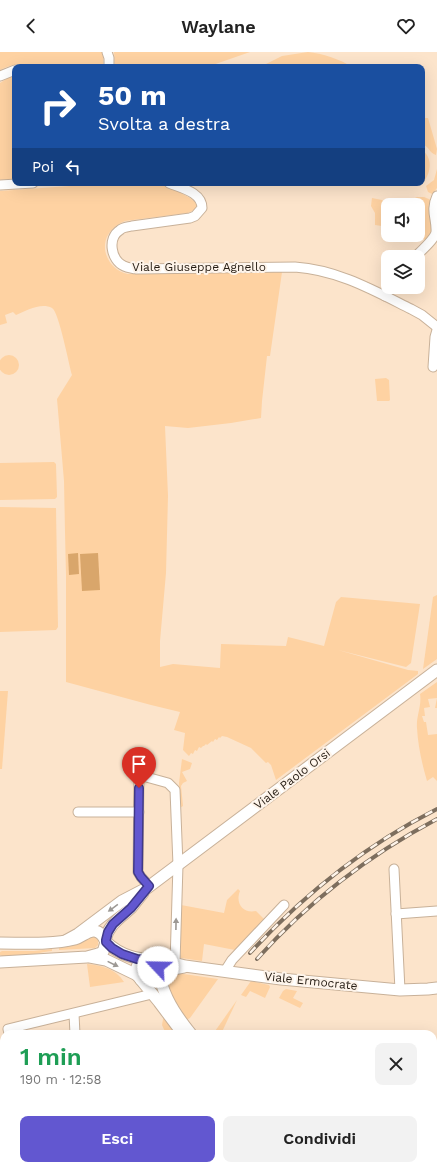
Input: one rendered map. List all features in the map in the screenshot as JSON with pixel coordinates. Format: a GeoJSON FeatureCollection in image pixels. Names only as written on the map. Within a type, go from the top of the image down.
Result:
{"type":"FeatureCollection","features":[{"type":"Feature","properties":{"kind":"main road","name":"Viale Paolo Orsi"},"geometry":{"type":"LineString","coordinates":[[148,887],[437,670]]}},
{"type":"Feature","properties":{"kind":"main road"},"geometry":{"type":"LineString","coordinates":[[67,940],[78,934],[122,901],[148,887]]}},
{"type":"Feature","properties":{"kind":"main road"},"geometry":{"type":"LineString","coordinates":[[1,963],[87,957],[103,952],[108,932],[113,924],[131,908],[148,887]]}},
{"type":"Feature","properties":{"kind":"main road"},"geometry":{"type":"LineString","coordinates":[[0,943],[55,943],[81,937],[86,933],[94,931],[100,934],[112,948],[122,954],[148,960],[157,965],[158,976],[164,992],[172,1008],[188,1030]]}},
{"type":"Feature","properties":{"kind":"main road"},"geometry":{"type":"LineString","coordinates":[[0,939],[30,943]]}},
{"type":"Feature","properties":{"kind":"main road"},"geometry":{"type":"LineString","coordinates":[[87,957],[106,960],[148,982],[180,965]]}},
{"type":"Feature","properties":{"kind":"main road"},"geometry":{"type":"LineString","coordinates":[[148,960],[139,963],[137,967],[139,978],[180,1030]]}},
{"type":"Feature","properties":{"kind":"main road","name":"Viale Ermocrate"},"geometry":{"type":"LineString","coordinates":[[148,960],[281,979],[400,990],[437,988]]}},
{"type":"Feature","properties":{"kind":"street"},"geometry":{"type":"LineString","coordinates":[[107,52],[109,64]]}},
{"type":"Feature","properties":{"kind":"street"},"geometry":{"type":"LineString","coordinates":[[0,76],[12,71]]}},
{"type":"Feature","properties":{"kind":"street"},"geometry":{"type":"LineString","coordinates":[[0,185],[12,184]]}},
{"type":"Feature","properties":{"kind":"street","name":"Viale Giuseppe Agnello"},"geometry":{"type":"LineString","coordinates":[[177,186],[188,190],[197,196],[202,203],[202,208],[195,216],[190,218],[132,226],[118,230],[112,240],[112,247],[116,259],[124,266],[136,269],[295,267],[321,270],[339,275],[385,296],[422,315],[437,328]]}},
{"type":"Feature","properties":{"kind":"street"},"geometry":{"type":"LineString","coordinates":[[422,250],[436,232],[433,211],[437,196]]}},
{"type":"Feature","properties":{"kind":"street"},"geometry":{"type":"LineString","coordinates":[[432,367],[437,328]]}},
{"type":"Feature","properties":{"kind":"street"},"geometry":{"type":"LineString","coordinates":[[148,887],[138,872],[139,775],[168,783],[175,790],[180,965]]}},
{"type":"Feature","properties":{"kind":"street"},"geometry":{"type":"LineString","coordinates":[[78,812],[139,812]]}},
{"type":"Feature","properties":{"kind":"street"},"geometry":{"type":"LineString","coordinates":[[394,869],[400,990]]}},
{"type":"Feature","properties":{"kind":"street"},"geometry":{"type":"LineString","coordinates":[[225,971],[232,960],[284,905]]}},
{"type":"Feature","properties":{"kind":"street"},"geometry":{"type":"LineString","coordinates":[[396,914],[437,911]]}},
{"type":"Feature","properties":{"kind":"street"},"geometry":{"type":"LineString","coordinates":[[8,1030],[8,1028],[74,1014],[152,994]]}},
{"type":"Feature","properties":{"kind":"street"},"geometry":{"type":"LineString","coordinates":[[74,1014],[75,1030]]}},
{"type":"Feature","properties":{"kind":"shaded area"},"geometry":{"type":"Polygon","coordinates":[[[0,52],[102,52],[103,57],[103,64],[12,64],[0,70],[0,52]]]}},
{"type":"Feature","properties":{"kind":"shaded area"},"geometry":{"type":"Polygon","coordinates":[[[114,52],[250,52],[216,64],[115,64],[114,52]]]}},
{"type":"Feature","properties":{"kind":"shaded area"},"geometry":{"type":"Polygon","coordinates":[[[308,52],[331,57],[347,64],[266,64],[282,56],[308,52]]]}},
{"type":"Feature","properties":{"kind":"shaded area"},"geometry":{"type":"Polygon","coordinates":[[[12,77],[12,179],[0,180],[0,83],[12,77]]]}},
{"type":"Feature","properties":{"kind":"shaded area"},"geometry":{"type":"Polygon","coordinates":[[[425,118],[428,118],[437,149],[436,155],[425,146],[425,118]]]}},
{"type":"Feature","properties":{"kind":"shaded area"},"geometry":{"type":"Polygon","coordinates":[[[425,152],[430,165],[425,179],[425,152]]]}},
{"type":"Feature","properties":{"kind":"shaded area"},"geometry":{"type":"Polygon","coordinates":[[[437,169],[437,188],[432,194],[428,192],[426,186],[434,180],[437,169]]]}},
{"type":"Feature","properties":{"kind":"shaded area"},"geometry":{"type":"Polygon","coordinates":[[[69,186],[164,186],[190,198],[197,205],[196,209],[188,213],[125,221],[113,228],[108,235],[105,247],[108,259],[116,269],[128,274],[282,272],[270,356],[267,356],[261,418],[188,428],[165,426],[168,496],[166,573],[160,641],[160,667],[173,664],[220,668],[221,644],[286,646],[288,637],[324,646],[336,602],[341,597],[420,604],[411,663],[406,667],[338,650],[408,670],[418,671],[418,674],[276,780],[271,765],[268,762],[266,763],[251,748],[227,737],[219,737],[217,740],[215,739],[213,742],[212,741],[207,745],[206,744],[201,748],[199,747],[197,751],[195,750],[193,754],[191,753],[189,756],[183,750],[185,733],[174,730],[180,712],[66,682],[64,481],[57,399],[72,375],[61,328],[52,308],[43,306],[29,309],[16,315],[13,312],[5,315],[7,323],[0,325],[0,191],[69,186]]]}},
{"type":"Feature","properties":{"kind":"shaded area"},"geometry":{"type":"Polygon","coordinates":[[[424,197],[431,200],[433,232],[428,239],[425,240],[425,198],[415,198],[424,197]]]}},
{"type":"Feature","properties":{"kind":"shaded area"},"geometry":{"type":"Polygon","coordinates":[[[372,198],[381,200],[381,226],[375,225],[375,213],[371,206],[372,198]]]}},
{"type":"Feature","properties":{"kind":"shaded area"},"geometry":{"type":"Polygon","coordinates":[[[9,355],[16,358],[19,365],[16,372],[9,375],[2,372],[-1,365],[2,358],[9,355]]]}},
{"type":"Feature","properties":{"kind":"shaded area"},"geometry":{"type":"Polygon","coordinates":[[[386,378],[389,380],[390,400],[377,401],[375,379],[386,378]]]}},
{"type":"Feature","properties":{"kind":"shaded area"},"geometry":{"type":"Polygon","coordinates":[[[54,462],[56,464],[57,497],[55,499],[0,500],[0,463],[54,462]]]}},
{"type":"Feature","properties":{"kind":"shaded area"},"geometry":{"type":"Polygon","coordinates":[[[0,507],[56,508],[58,627],[56,630],[0,632],[0,507]]]}},
{"type":"Feature","properties":{"kind":"shaded area"},"geometry":{"type":"Polygon","coordinates":[[[78,553],[79,574],[69,575],[68,554],[78,553]]]}},
{"type":"Feature","properties":{"kind":"shaded area"},"geometry":{"type":"Polygon","coordinates":[[[98,553],[100,590],[82,591],[80,554],[98,553]]]}},
{"type":"Feature","properties":{"kind":"shaded area"},"geometry":{"type":"Polygon","coordinates":[[[437,595],[437,659],[423,669],[433,597],[437,595]]]}},
{"type":"Feature","properties":{"kind":"shaded area"},"geometry":{"type":"Polygon","coordinates":[[[437,682],[437,698],[428,699],[430,707],[424,708],[425,716],[422,716],[424,722],[426,722],[428,735],[437,734],[437,781],[433,777],[427,781],[419,748],[417,719],[420,694],[437,682]]]}},
{"type":"Feature","properties":{"kind":"shaded area"},"geometry":{"type":"Polygon","coordinates":[[[0,691],[8,691],[2,769],[0,769],[0,691]]]}},
{"type":"Feature","properties":{"kind":"shaded area"},"geometry":{"type":"Polygon","coordinates":[[[182,759],[192,763],[190,769],[182,772],[187,781],[181,786],[183,806],[180,808],[179,783],[182,759]]]}},
{"type":"Feature","properties":{"kind":"shaded area"},"geometry":{"type":"Polygon","coordinates":[[[238,889],[240,891],[239,903],[241,907],[247,911],[256,911],[264,919],[235,950],[204,944],[202,961],[181,958],[181,905],[224,913],[227,900],[238,889]]]}},
{"type":"Feature","properties":{"kind":"shaded area"},"geometry":{"type":"Polygon","coordinates":[[[90,937],[94,937],[98,940],[98,945],[95,948],[59,950],[59,948],[68,947],[90,937]]]}},
{"type":"Feature","properties":{"kind":"shaded area"},"geometry":{"type":"Polygon","coordinates":[[[52,949],[52,951],[18,957],[5,957],[0,955],[0,952],[2,951],[34,951],[52,949]]]}},
{"type":"Feature","properties":{"kind":"shaded area"},"geometry":{"type":"Polygon","coordinates":[[[87,964],[108,968],[117,974],[124,982],[90,987],[87,964]]]}},
{"type":"Feature","properties":{"kind":"shaded area"},"geometry":{"type":"Polygon","coordinates":[[[177,973],[218,979],[190,1018],[186,1020],[173,1003],[165,979],[167,976],[177,973]]]}},
{"type":"Feature","properties":{"kind":"shaded area"},"geometry":{"type":"Polygon","coordinates":[[[251,981],[269,985],[270,987],[265,998],[250,991],[246,997],[241,995],[251,981]]]}},
{"type":"Feature","properties":{"kind":"shaded area"},"geometry":{"type":"Polygon","coordinates":[[[286,989],[297,991],[293,998],[303,1003],[300,1008],[279,998],[286,989]]]}},
{"type":"Feature","properties":{"kind":"shaded area"},"geometry":{"type":"Polygon","coordinates":[[[237,1000],[223,1030],[216,1030],[237,1000]]]}},
{"type":"Feature","properties":{"kind":"shaded area"},"geometry":{"type":"Polygon","coordinates":[[[166,1018],[174,1030],[164,1030],[162,1025],[163,1019],[166,1018]]]}},
{"type":"Feature","properties":{"kind":"railway"},"geometry":{"type":"LineString","coordinates":[[250,953],[292,911],[337,872],[385,838],[437,809]]}},
{"type":"Feature","properties":{"kind":"railway"},"geometry":{"type":"LineString","coordinates":[[257,959],[297,918],[341,881],[387,848],[437,819]]}},
{"type":"Feature","properties":{"kind":"route"},"geometry":{"type":"LineString","coordinates":[[139,788],[138,872],[149,886],[131,908],[113,924],[108,932],[106,942],[122,954],[137,959],[151,960],[156,963],[158,967]]}}]}
